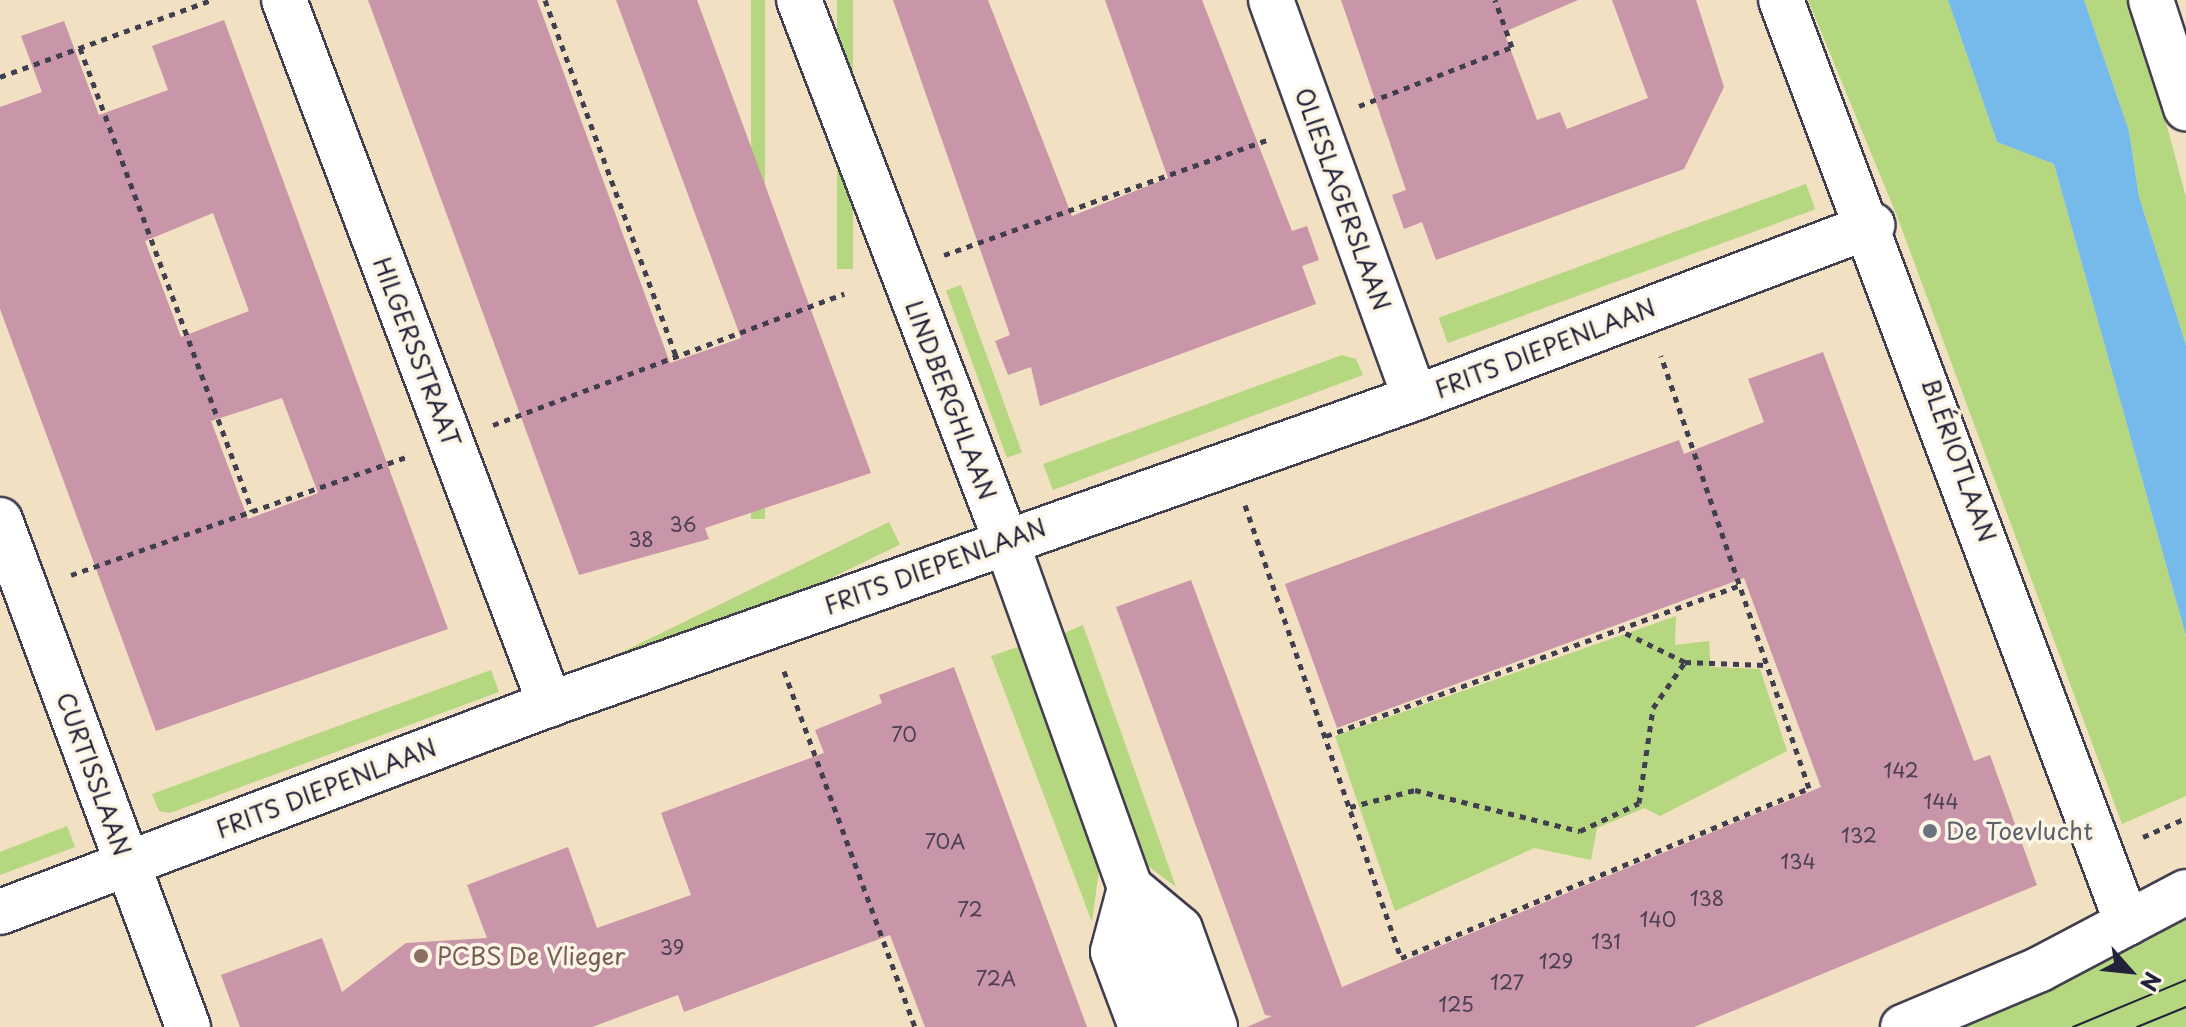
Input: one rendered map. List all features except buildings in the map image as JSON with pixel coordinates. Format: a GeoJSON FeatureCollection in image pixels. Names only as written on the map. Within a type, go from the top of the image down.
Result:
{"type":"FeatureCollection","features":[{"type":"Feature","properties":{"kind":"street","name":"HILGERSSTRAAT"},"geometry":{"type":"LineString","coordinates":[[284,0],[550,704]]}},
{"type":"Feature","properties":{"kind":"street","name":"LINDBERGHLAAN"},"geometry":{"type":"LineString","coordinates":[[799,0],[1006,541],[1180,1027]]}},
{"type":"Feature","properties":{"kind":"street","name":"OLIESLAGERSLAAN"},"geometry":{"type":"LineString","coordinates":[[1271,0],[1415,398]]}},
{"type":"Feature","properties":{"kind":"street","name":"BLÉRIOTLAAN"},"geometry":{"type":"LineString","coordinates":[[1781,0],[1872,225],[2127,923]]}},
{"type":"Feature","properties":{"kind":"street"},"geometry":{"type":"LineString","coordinates":[[2151,0],[2186,108]]}},
{"type":"Feature","properties":{"kind":"street","name":"FRITS DIEPENLAAN"},"geometry":{"type":"LineString","coordinates":[[0,912],[550,704],[1229,459],[1415,398],[1872,225]]}},
{"type":"Feature","properties":{"kind":"street","name":"CURTISSLAAN"},"geometry":{"type":"LineString","coordinates":[[0,520],[185,1021]]}},
{"type":"Feature","properties":{"kind":"street"},"geometry":{"type":"LineString","coordinates":[[1141,1027],[1113,952],[1130,888],[1180,929],[1215,1027]]}},
{"type":"Feature","properties":{"kind":"street"},"geometry":{"type":"LineString","coordinates":[[1903,1027],[2127,923],[2186,892]]}},
{"type":"Feature","properties":{"kind":"path"},"geometry":{"type":"LineString","coordinates":[[0,77],[212,0]]}},
{"type":"Feature","properties":{"kind":"path"},"geometry":{"type":"LineString","coordinates":[[545,0],[676,356]]}},
{"type":"Feature","properties":{"kind":"path"},"geometry":{"type":"LineString","coordinates":[[901,270],[1316,123],[1512,47],[1495,0]]}},
{"type":"Feature","properties":{"kind":"path"},"geometry":{"type":"LineString","coordinates":[[80,48],[252,511]]}},
{"type":"Feature","properties":{"kind":"path"},"geometry":{"type":"LineString","coordinates":[[1229,459],[1401,958],[1809,788],[1646,309]]}},
{"type":"Feature","properties":{"kind":"path"},"geometry":{"type":"LineString","coordinates":[[1326,737],[1738,586]]}},
{"type":"Feature","properties":{"kind":"path"},"geometry":{"type":"LineString","coordinates":[[768,627],[915,1027]]}},
{"type":"Feature","properties":{"kind":"path"},"geometry":{"type":"LineString","coordinates":[[1619,630],[1685,662],[1766,665]]}},
{"type":"Feature","properties":{"kind":"path"},"geometry":{"type":"LineString","coordinates":[[1350,807],[1415,790],[1580,831],[1639,803],[1653,708],[1685,662]]}},
{"type":"Feature","properties":{"kind":"green space"},"geometry":{"type":"Polygon","coordinates":[[[751,0],[765,0],[765,519],[751,519],[751,0]]]}},
{"type":"Feature","properties":{"kind":"green space"},"geometry":{"type":"Polygon","coordinates":[[[837,0],[853,0],[853,269],[837,269],[837,0]]]}},
{"type":"Feature","properties":{"kind":"green space"},"geometry":{"type":"Polygon","coordinates":[[[1808,0],[1948,0],[1997,142],[2054,164],[2186,636],[2186,796],[2122,824],[1897,216],[1808,0]]]}},
{"type":"Feature","properties":{"kind":"green space"},"geometry":{"type":"Polygon","coordinates":[[[2084,0],[2133,0],[2186,197],[2186,345],[2139,197],[2129,131],[2084,0]]]}},
{"type":"Feature","properties":{"kind":"green space"},"geometry":{"type":"Polygon","coordinates":[[[1806,184],[1815,209],[1448,343],[1439,318],[1806,184]]]}},
{"type":"Feature","properties":{"kind":"green space"},"geometry":{"type":"Polygon","coordinates":[[[961,285],[1022,452],[1007,458],[946,290],[961,285]]]}},
{"type":"Feature","properties":{"kind":"green space"},"geometry":{"type":"Polygon","coordinates":[[[1342,355],[1356,359],[1363,375],[1053,490],[1043,464],[1342,355]]]}},
{"type":"Feature","properties":{"kind":"green space"},"geometry":{"type":"Polygon","coordinates":[[[889,522],[900,544],[599,691],[588,669],[889,522]]]}},
{"type":"Feature","properties":{"kind":"green space"},"geometry":{"type":"Polygon","coordinates":[[[1676,616],[1675,645],[1709,641],[1711,667],[1760,669],[1787,751],[1660,816],[1644,808],[1597,828],[1591,860],[1534,848],[1395,911],[1335,736],[1676,616]]]}},
{"type":"Feature","properties":{"kind":"green space"},"geometry":{"type":"Polygon","coordinates":[[[1083,625],[1176,887],[1136,857],[1057,636],[1083,625]]]}},
{"type":"Feature","properties":{"kind":"green space"},"geometry":{"type":"Polygon","coordinates":[[[1018,647],[1099,870],[1092,922],[991,656],[1018,647]]]}},
{"type":"Feature","properties":{"kind":"green space"},"geometry":{"type":"Polygon","coordinates":[[[491,670],[499,692],[170,813],[159,811],[152,794],[491,670]]]}},
{"type":"Feature","properties":{"kind":"green space"},"geometry":{"type":"Polygon","coordinates":[[[67,826],[75,847],[0,875],[0,852],[67,826]]]}},
{"type":"Feature","properties":{"kind":"green space"},"geometry":{"type":"Polygon","coordinates":[[[2186,907],[2186,1027],[1937,1027],[2186,907]]]}},
{"type":"Feature","properties":{"kind":"water"},"geometry":{"type":"Polygon","coordinates":[[[1948,0],[2084,0],[2129,131],[2139,197],[2186,345],[2186,636],[2054,164],[1997,142],[1948,0]]]}},
{"type":"Feature","properties":{"kind":"tram line"},"geometry":{"type":"LineString","coordinates":[[2073,1027],[2186,980]]}},
{"type":"Feature","properties":{"kind":"tram line"},"geometry":{"type":"LineString","coordinates":[[2137,1027],[2186,1007]]}},
{"type":"Feature","properties":{"kind":"place","name":"De Toevlucht"},"geometry":{"type":"Point","coordinates":[1930,831]}},
{"type":"Feature","properties":{"kind":"place","name":"PCBS De Vlieger"},"geometry":{"type":"Point","coordinates":[421,956]}}]}
